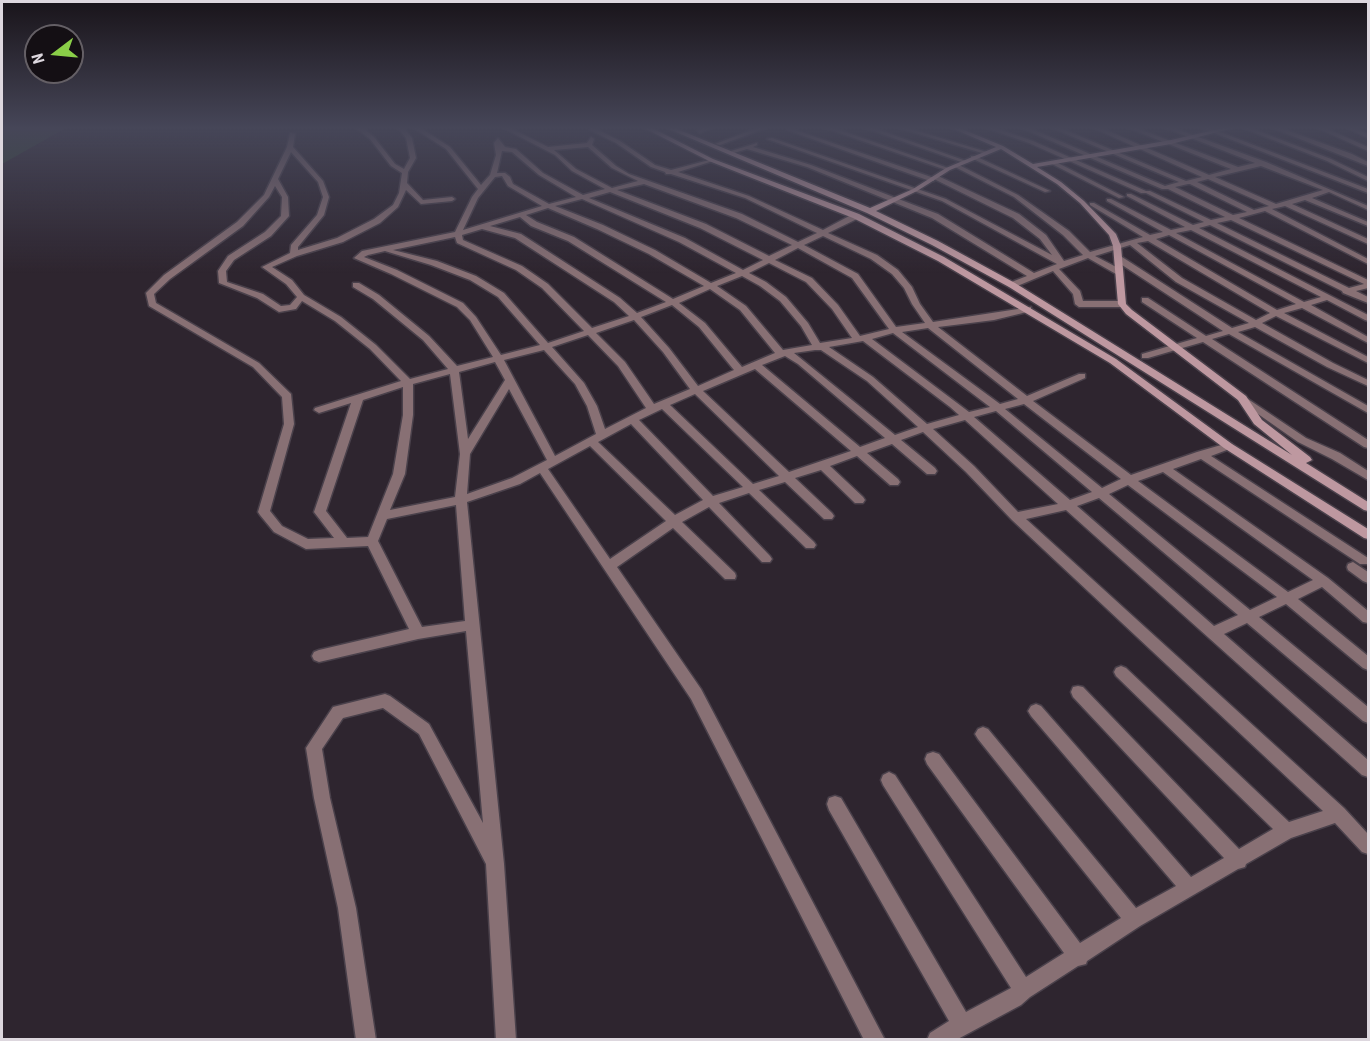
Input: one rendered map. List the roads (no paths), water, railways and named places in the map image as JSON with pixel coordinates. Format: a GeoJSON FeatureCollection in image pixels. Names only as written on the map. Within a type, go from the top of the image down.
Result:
{"type":"FeatureCollection","features":[{"type":"Feature","properties":{"kind":"main road"},"geometry":{"type":"LineString","coordinates":[[752,176],[856,216],[941,259],[1028,309],[1113,361],[1228,446],[1368,535]]}},
{"type":"Feature","properties":{"kind":"main road"},"geometry":{"type":"LineString","coordinates":[[787,176],[870,211],[1012,285],[1368,507]]}},
{"type":"Feature","properties":{"kind":"main road"},"geometry":{"type":"LineString","coordinates":[[870,211],[915,190],[938,176]]}},
{"type":"Feature","properties":{"kind":"main road"},"geometry":{"type":"LineString","coordinates":[[1047,176],[1087,203],[1112,234],[1118,246],[1119,272],[1126,308],[1242,398],[1258,422],[1347,494]]}},
{"type":"Feature","properties":{"kind":"street"},"geometry":{"type":"LineString","coordinates":[[294,254],[294,247],[320,215],[326,197],[321,182],[315,176]]}},
{"type":"Feature","properties":{"kind":"street"},"geometry":{"type":"LineString","coordinates":[[404,176],[396,206],[377,221],[340,240],[294,254],[266,267],[289,282],[301,297],[338,319],[373,347],[408,382],[408,415],[399,474],[372,541],[418,633]]}},
{"type":"Feature","properties":{"kind":"street"},"geometry":{"type":"LineString","coordinates":[[470,176],[480,188]]}},
{"type":"Feature","properties":{"kind":"street"},"geometry":{"type":"LineString","coordinates":[[492,176],[480,188],[458,234],[460,241],[519,268],[545,286],[622,364],[652,410]]}},
{"type":"Feature","properties":{"kind":"street"},"geometry":{"type":"LineString","coordinates":[[505,176],[510,185],[548,206],[600,227],[652,252],[711,286],[743,309],[783,353],[824,381],[891,440],[931,471]]}},
{"type":"Feature","properties":{"kind":"street"},"geometry":{"type":"LineString","coordinates":[[544,176],[582,197],[648,224],[744,272],[783,299],[820,347],[870,379],[896,400],[970,469],[1016,517],[1338,814],[1368,846]]}},
{"type":"Feature","properties":{"kind":"street"},"geometry":{"type":"LineString","coordinates":[[584,176],[613,191],[683,217],[810,280],[862,339],[967,416],[1066,506],[1368,770]]}},
{"type":"Feature","properties":{"kind":"street"},"geometry":{"type":"LineString","coordinates":[[631,176],[710,204],[799,245],[855,276],[894,330],[997,407],[1368,716]]}},
{"type":"Feature","properties":{"kind":"street"},"geometry":{"type":"LineString","coordinates":[[662,176],[613,191],[520,214],[458,234],[365,253],[358,258],[394,272],[460,305],[473,319],[499,360],[547,465],[609,566],[696,694],[875,1040]]}},
{"type":"Feature","properties":{"kind":"street"},"geometry":{"type":"LineString","coordinates":[[677,176],[747,197],[874,257],[895,272],[908,287],[931,326],[1129,480],[1286,597],[1368,664]]}},
{"type":"Feature","properties":{"kind":"street"},"geometry":{"type":"LineString","coordinates":[[834,176],[895,198],[934,216],[1034,277]]}},
{"type":"Feature","properties":{"kind":"street"},"geometry":{"type":"LineString","coordinates":[[874,176],[944,200],[1058,266]]}},
{"type":"Feature","properties":{"kind":"street"},"geometry":{"type":"LineString","coordinates":[[927,176],[1016,216],[1043,237],[1058,266],[1077,293],[1079,304],[1126,308]]}},
{"type":"Feature","properties":{"kind":"street"},"geometry":{"type":"LineString","coordinates":[[978,176],[1024,201],[1066,233],[1089,256],[1119,272]]}},
{"type":"Feature","properties":{"kind":"street"},"geometry":{"type":"LineString","coordinates":[[1013,176],[1047,191]]}},
{"type":"Feature","properties":{"kind":"street"},"geometry":{"type":"LineString","coordinates":[[1081,176],[1192,227],[1368,318]]}},
{"type":"Feature","properties":{"kind":"street"},"geometry":{"type":"LineString","coordinates":[[1108,176],[1212,222],[1368,300]]}},
{"type":"Feature","properties":{"kind":"street"},"geometry":{"type":"LineString","coordinates":[[1137,176],[1231,216],[1368,284]]}},
{"type":"Feature","properties":{"kind":"street"},"geometry":{"type":"LineString","coordinates":[[1172,176],[1251,212]]}},
{"type":"Feature","properties":{"kind":"street"},"geometry":{"type":"LineString","coordinates":[[1208,176],[1275,206]]}},
{"type":"Feature","properties":{"kind":"street"},"geometry":{"type":"LineString","coordinates":[[1087,203],[1167,188],[1217,176]]}},
{"type":"Feature","properties":{"kind":"street"},"geometry":{"type":"LineString","coordinates":[[1293,176],[1368,208]]}},
{"type":"Feature","properties":{"kind":"street"},"geometry":{"type":"LineString","coordinates":[[1328,176],[1368,191]]}},
{"type":"Feature","properties":{"kind":"street"},"geometry":{"type":"LineString","coordinates":[[274,178],[285,197],[285,216],[268,234],[231,258],[222,271],[223,283],[260,296],[279,309],[293,307],[301,297]]}},
{"type":"Feature","properties":{"kind":"street"},"geometry":{"type":"LineString","coordinates":[[274,178],[267,196],[240,224],[167,276],[150,293],[152,304],[256,365],[287,396],[289,424],[264,512],[278,529],[306,544],[372,541]]}},
{"type":"Feature","properties":{"kind":"street"},"geometry":{"type":"LineString","coordinates":[[403,183],[421,202],[452,199]]}},
{"type":"Feature","properties":{"kind":"street"},"geometry":{"type":"LineString","coordinates":[[1012,285],[1058,266],[1118,246],[1266,209],[1330,190]]}},
{"type":"Feature","properties":{"kind":"street"},"geometry":{"type":"LineString","coordinates":[[1304,196],[1368,224]]}},
{"type":"Feature","properties":{"kind":"street"},"geometry":{"type":"LineString","coordinates":[[1109,200],[1368,340]]}},
{"type":"Feature","properties":{"kind":"street"},"geometry":{"type":"LineString","coordinates":[[995,205],[1024,201]]}},
{"type":"Feature","properties":{"kind":"street"},"geometry":{"type":"LineString","coordinates":[[1087,203],[1151,237],[1276,313],[1368,360]]}},
{"type":"Feature","properties":{"kind":"street"},"geometry":{"type":"LineString","coordinates":[[1285,203],[1368,242]]}},
{"type":"Feature","properties":{"kind":"street"},"geometry":{"type":"LineString","coordinates":[[1266,209],[1368,262]]}},
{"type":"Feature","properties":{"kind":"street"},"geometry":{"type":"LineString","coordinates":[[520,214],[534,224],[571,239],[674,303],[702,326],[740,371]]}},
{"type":"Feature","properties":{"kind":"street"},"geometry":{"type":"LineString","coordinates":[[319,410],[454,369],[499,360],[547,346],[636,317],[744,272],[856,216]]}},
{"type":"Feature","properties":{"kind":"street"},"geometry":{"type":"LineString","coordinates":[[482,226],[518,236],[617,300],[666,350],[696,390],[828,516]]}},
{"type":"Feature","properties":{"kind":"street"},"geometry":{"type":"LineString","coordinates":[[1132,243],[1179,280],[1330,365],[1368,383]]}},
{"type":"Feature","properties":{"kind":"street"},"geometry":{"type":"LineString","coordinates":[[381,250],[434,263],[473,278],[501,296],[579,383],[591,406],[597,438],[674,521],[730,576]]}},
{"type":"Feature","properties":{"kind":"street"},"geometry":{"type":"LineString","coordinates":[[1119,259],[1230,331],[1368,410]]}},
{"type":"Feature","properties":{"kind":"street"},"geometry":{"type":"LineString","coordinates":[[1145,356],[1252,325],[1276,313],[1368,284]]}},
{"type":"Feature","properties":{"kind":"street"},"geometry":{"type":"LineString","coordinates":[[356,285],[376,297],[426,338],[454,369],[465,454],[461,500],[495,864],[506,1040]]}},
{"type":"Feature","properties":{"kind":"street"},"geometry":{"type":"LineString","coordinates":[[1145,300],[1368,445]]}},
{"type":"Feature","properties":{"kind":"street"},"geometry":{"type":"LineString","coordinates":[[381,516],[461,500],[516,481],[663,404],[783,353],[862,339],[894,330],[994,317],[1028,309]]}},
{"type":"Feature","properties":{"kind":"street"},"geometry":{"type":"LineString","coordinates":[[755,364],[894,482]]}},
{"type":"Feature","properties":{"kind":"street"},"geometry":{"type":"LineString","coordinates":[[609,566],[674,521],[711,501],[788,477],[924,428],[1026,400],[1082,376]]}},
{"type":"Feature","properties":{"kind":"street"},"geometry":{"type":"LineString","coordinates":[[465,454],[508,381]]}},
{"type":"Feature","properties":{"kind":"street"},"geometry":{"type":"LineString","coordinates":[[344,543],[320,512],[358,398]]}},
{"type":"Feature","properties":{"kind":"street"},"geometry":{"type":"LineString","coordinates":[[1242,398],[1302,440],[1336,456],[1368,476]]}},
{"type":"Feature","properties":{"kind":"street"},"geometry":{"type":"LineString","coordinates":[[663,404],[810,545]]}},
{"type":"Feature","properties":{"kind":"street"},"geometry":{"type":"LineString","coordinates":[[632,419],[766,558]]}},
{"type":"Feature","properties":{"kind":"street"},"geometry":{"type":"LineString","coordinates":[[1016,517],[1066,506],[1129,480],[1228,446]]}},
{"type":"Feature","properties":{"kind":"street"},"geometry":{"type":"LineString","coordinates":[[1201,454],[1359,564],[1368,578]]}},
{"type":"Feature","properties":{"kind":"street"},"geometry":{"type":"LineString","coordinates":[[822,465],[859,501]]}},
{"type":"Feature","properties":{"kind":"street"},"geometry":{"type":"LineString","coordinates":[[1166,469],[1323,580],[1368,618]]}},
{"type":"Feature","properties":{"kind":"street"},"geometry":{"type":"LineString","coordinates":[[1213,633],[1323,580]]}},
{"type":"Feature","properties":{"kind":"street"},"geometry":{"type":"LineString","coordinates":[[319,656],[418,633],[473,625]]}},
{"type":"Feature","properties":{"kind":"street"},"geometry":{"type":"LineString","coordinates":[[1121,672],[1287,831]]}},
{"type":"Feature","properties":{"kind":"street"},"geometry":{"type":"LineString","coordinates":[[1078,692],[1239,861]]}},
{"type":"Feature","properties":{"kind":"street"},"geometry":{"type":"LineString","coordinates":[[366,1040],[347,908],[314,748],[338,712],[385,702],[424,729],[495,864]]}},
{"type":"Feature","properties":{"kind":"street"},"geometry":{"type":"LineString","coordinates":[[1036,711],[1189,888]]}},
{"type":"Feature","properties":{"kind":"street"},"geometry":{"type":"LineString","coordinates":[[983,734],[1134,920]]}},
{"type":"Feature","properties":{"kind":"street"},"geometry":{"type":"LineString","coordinates":[[933,759],[1078,957]]}},
{"type":"Feature","properties":{"kind":"street"},"geometry":{"type":"LineString","coordinates":[[889,780],[1023,990]]}},
{"type":"Feature","properties":{"kind":"street"},"geometry":{"type":"LineString","coordinates":[[835,804],[962,1024]]}},
{"type":"Feature","properties":{"kind":"street"},"geometry":{"type":"LineString","coordinates":[[937,1040],[962,1024],[1014,998],[1023,990],[1134,920],[1287,831],[1338,814]]}}]}
